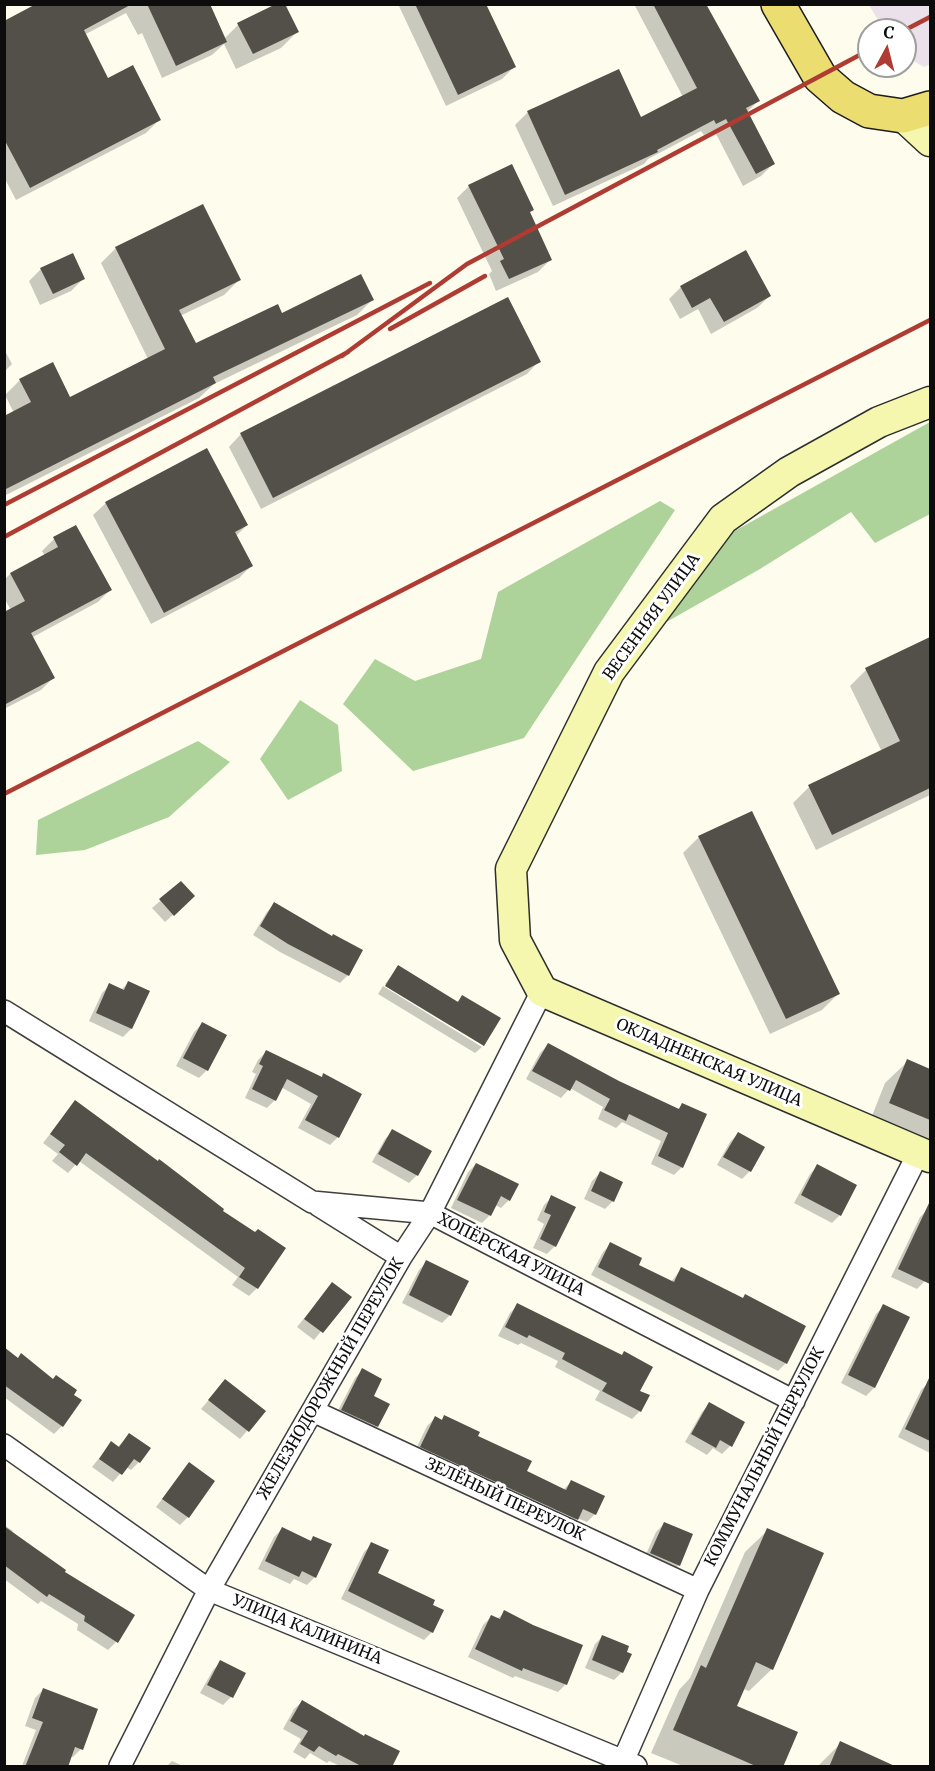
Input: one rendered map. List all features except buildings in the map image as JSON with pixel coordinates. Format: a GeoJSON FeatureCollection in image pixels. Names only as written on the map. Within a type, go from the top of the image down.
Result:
{"type":"FeatureCollection","features":[{"type":"Feature","properties":{"kind":"main road"},"geometry":{"type":"LineString","coordinates":[[778,4],[820,77],[843,97],[868,111],[917,112],[930,141]]}},
{"type":"Feature","properties":{"kind":"main road","name":"ВЕСЕННЯЯ УЛИЦА"},"geometry":{"type":"LineString","coordinates":[[542,991],[515,940],[511,869],[609,672],[723,519],[789,472],[879,422],[930,402]]}},
{"type":"Feature","properties":{"kind":"main road","name":"ОКЛАДНЕНСКАЯ УЛИЦА"},"geometry":{"type":"LineString","coordinates":[[542,991],[925,1155]]}},
{"type":"Feature","properties":{"kind":"street","name":"ЖЕЛЕЗНОДОРОЖНЫЙ ПЕРЕУЛОК"},"geometry":{"type":"LineString","coordinates":[[120,1767],[209,1590],[401,1257],[430,1213],[542,991]]}},
{"type":"Feature","properties":{"kind":"street","name":"ХОПЁРСКАЯ УЛИЦА"},"geometry":{"type":"LineString","coordinates":[[4,1011],[312,1202],[430,1213],[794,1401]]}},
{"type":"Feature","properties":{"kind":"street","name":"КОММУНАЛЬНЫЙ ПЕРЕУЛОК"},"geometry":{"type":"LineString","coordinates":[[627,1765],[698,1590],[794,1401],[925,1155]]}},
{"type":"Feature","properties":{"kind":"street"},"geometry":{"type":"LineString","coordinates":[[312,1202],[401,1257]]}},
{"type":"Feature","properties":{"kind":"street","name":"ЗЕЛЁНЫЙ ПЕРЕУЛОК"},"geometry":{"type":"LineString","coordinates":[[313,1411],[698,1590]]}},
{"type":"Feature","properties":{"kind":"street","name":"УЛИЦА КАЛИНИНА"},"geometry":{"type":"LineString","coordinates":[[4,1445],[209,1590],[627,1765]]}},
{"type":"Feature","properties":{"kind":"shaded area"},"geometry":{"type":"Polygon","coordinates":[[[869,5],[930,5],[930,64],[924,67],[917,63],[917,18],[877,18],[869,5]]]}},
{"type":"Feature","properties":{"kind":"green space"},"geometry":{"type":"Polygon","coordinates":[[[930,422],[930,514],[875,543],[851,512],[760,569],[647,633],[731,533],[930,422]]]}},
{"type":"Feature","properties":{"kind":"green space"},"geometry":{"type":"Polygon","coordinates":[[[660,501],[675,510],[524,738],[413,771],[343,704],[375,659],[415,681],[481,659],[498,592],[660,501]]]}},
{"type":"Feature","properties":{"kind":"green space"},"geometry":{"type":"Polygon","coordinates":[[[300,700],[338,725],[342,771],[288,800],[260,759],[300,700]]]}},
{"type":"Feature","properties":{"kind":"green space"},"geometry":{"type":"Polygon","coordinates":[[[198,741],[230,762],[169,817],[85,850],[36,855],[38,820],[198,741]]]}},
{"type":"Feature","properties":{"kind":"railway"},"geometry":{"type":"LineString","coordinates":[[917,24],[930,17]]}},
{"type":"Feature","properties":{"kind":"railway"},"geometry":{"type":"LineString","coordinates":[[342,356],[467,264],[857,56]]}},
{"type":"Feature","properties":{"kind":"railway"},"geometry":{"type":"LineString","coordinates":[[390,329],[485,276]]}},
{"type":"Feature","properties":{"kind":"railway"},"geometry":{"type":"LineString","coordinates":[[4,505],[430,283]]}},
{"type":"Feature","properties":{"kind":"railway"},"geometry":{"type":"LineString","coordinates":[[4,794],[930,320]]}},
{"type":"Feature","properties":{"kind":"railway"},"geometry":{"type":"LineString","coordinates":[[4,537],[348,352]]}}]}
